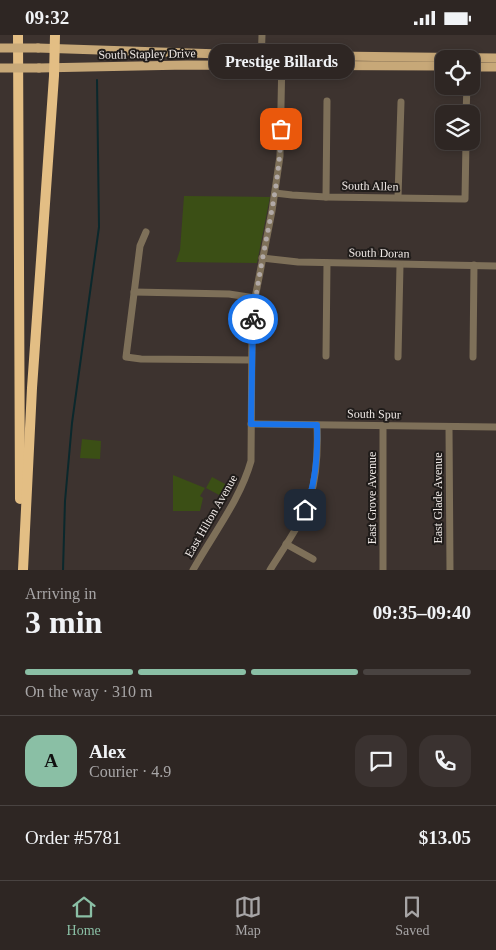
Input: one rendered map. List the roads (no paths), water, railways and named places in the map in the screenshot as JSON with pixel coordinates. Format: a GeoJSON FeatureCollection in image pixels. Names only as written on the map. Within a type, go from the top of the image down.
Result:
{"type":"FeatureCollection","features":[{"type":"Feature","properties":{"kind":"highway"},"geometry":{"type":"LineString","coordinates":[[18,35],[22,570]]}},
{"type":"Feature","properties":{"kind":"highway"},"geometry":{"type":"LineString","coordinates":[[22,570],[32,388],[55,68],[55,35]]}},
{"type":"Feature","properties":{"kind":"main road","name":"South Stapley Drive"},"geometry":{"type":"LineString","coordinates":[[0,48],[435,57]]}},
{"type":"Feature","properties":{"kind":"main road"},"geometry":{"type":"LineString","coordinates":[[154,66],[159,61],[183,60],[188,53]]}},
{"type":"Feature","properties":{"kind":"main road"},"geometry":{"type":"LineString","coordinates":[[187,65],[193,60],[210,59],[224,54]]}},
{"type":"Feature","properties":{"kind":"main road","name":"South Stapley Drive"},"geometry":{"type":"LineString","coordinates":[[480,58],[496,58]]}},
{"type":"Feature","properties":{"kind":"main road","name":"South Stapley Drive"},"geometry":{"type":"LineString","coordinates":[[0,68],[187,65],[435,66]]}},
{"type":"Feature","properties":{"kind":"main road"},"geometry":{"type":"LineString","coordinates":[[480,67],[496,67]]}},
{"type":"Feature","properties":{"kind":"street"},"geometry":{"type":"LineString","coordinates":[[261,65],[262,35]]}},
{"type":"Feature","properties":{"kind":"street","name":"East Hilton Avenue"},"geometry":{"type":"LineString","coordinates":[[193,570],[246,479],[251,461],[252,328],[255,298],[280,156],[282,55]]}},
{"type":"Feature","properties":{"kind":"street"},"geometry":{"type":"LineString","coordinates":[[326,197],[327,101]]}},
{"type":"Feature","properties":{"kind":"street"},"geometry":{"type":"LineString","coordinates":[[398,197],[400,102]]}},
{"type":"Feature","properties":{"kind":"street","name":"South Allen"},"geometry":{"type":"LineString","coordinates":[[275,193],[326,197],[465,199],[466,150]]}},
{"type":"Feature","properties":{"kind":"street"},"geometry":{"type":"LineString","coordinates":[[146,232],[140,246],[126,357],[142,359],[251,360]]}},
{"type":"Feature","properties":{"kind":"street","name":"South Doran"},"geometry":{"type":"LineString","coordinates":[[262,258],[327,263],[496,266]]}},
{"type":"Feature","properties":{"kind":"street"},"geometry":{"type":"LineString","coordinates":[[326,356],[327,263]]}},
{"type":"Feature","properties":{"kind":"street"},"geometry":{"type":"LineString","coordinates":[[398,357],[400,265]]}},
{"type":"Feature","properties":{"kind":"street"},"geometry":{"type":"LineString","coordinates":[[473,357],[474,265]]}},
{"type":"Feature","properties":{"kind":"street"},"geometry":{"type":"LineString","coordinates":[[134,292],[229,294],[255,298]]}},
{"type":"Feature","properties":{"kind":"street","name":"South Spur"},"geometry":{"type":"LineString","coordinates":[[251,424],[496,427]]}},
{"type":"Feature","properties":{"kind":"street"},"geometry":{"type":"LineString","coordinates":[[270,570],[310,499],[318,449],[317,425]]}},
{"type":"Feature","properties":{"kind":"street","name":"East Grove Avenue"},"geometry":{"type":"LineString","coordinates":[[383,426],[383,570]]}},
{"type":"Feature","properties":{"kind":"street","name":"East Glade Avenue"},"geometry":{"type":"LineString","coordinates":[[449,427],[450,570]]}},
{"type":"Feature","properties":{"kind":"street"},"geometry":{"type":"LineString","coordinates":[[286,544],[312,559]]}},
{"type":"Feature","properties":{"kind":"waterway"},"geometry":{"type":"LineString","coordinates":[[63,570],[65,501],[72,423],[99,227],[97,80]]}},
{"type":"Feature","properties":{"kind":"place","name":"Prestige Billards"},"geometry":{"type":"Point","coordinates":[281,129]}}]}
